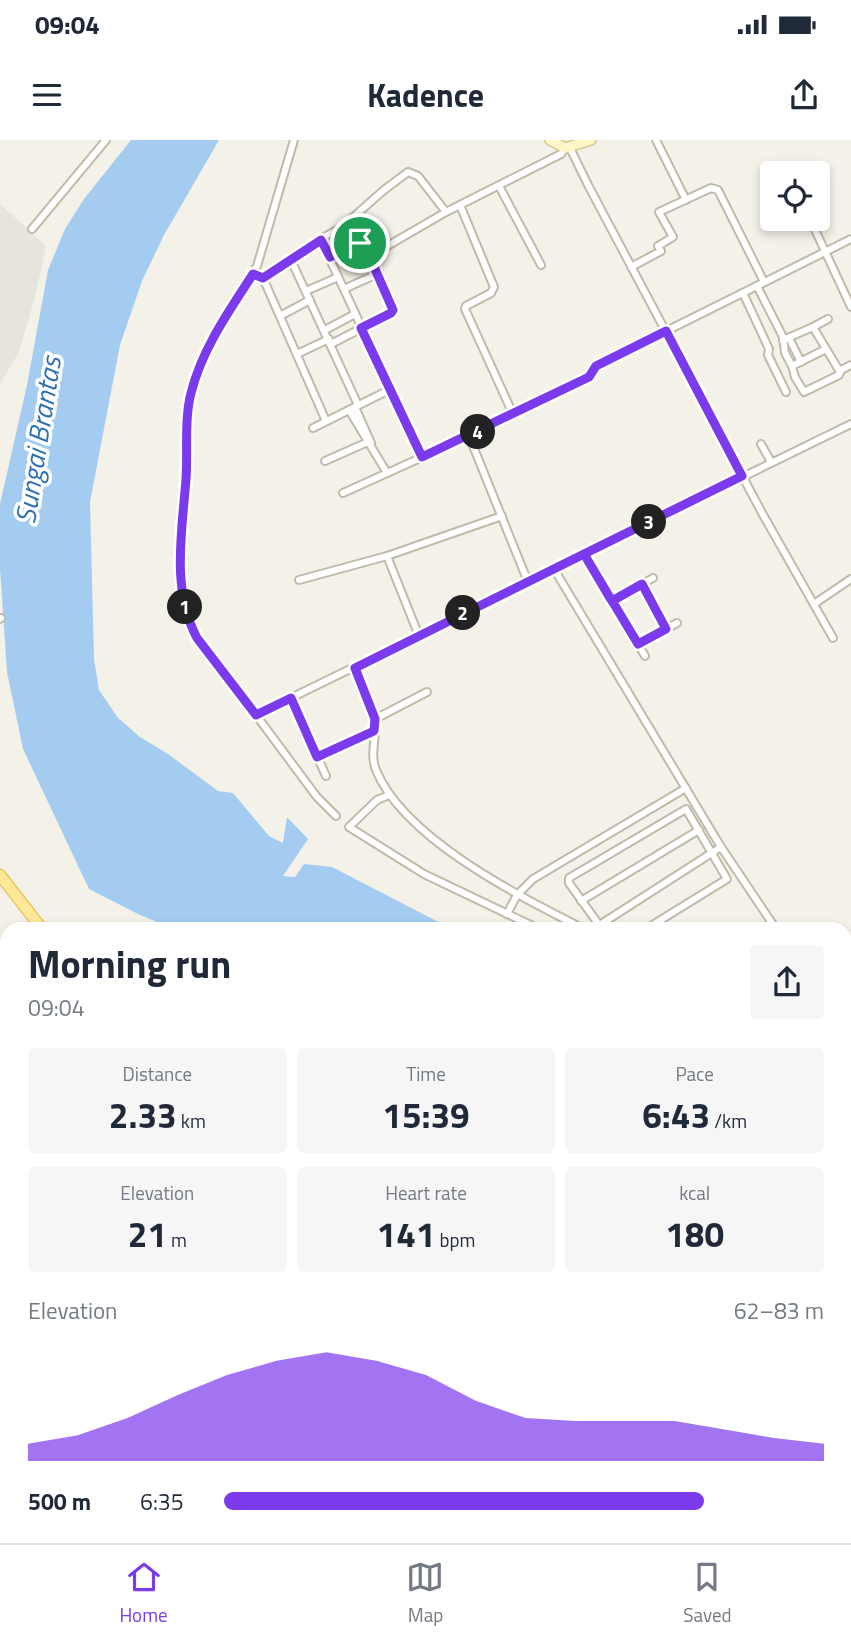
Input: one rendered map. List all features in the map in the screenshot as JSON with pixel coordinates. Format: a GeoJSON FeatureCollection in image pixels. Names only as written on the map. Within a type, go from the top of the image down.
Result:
{"type":"FeatureCollection","features":[{"type":"Feature","properties":{"kind":"main road"},"geometry":{"type":"LineString","coordinates":[[550,140],[568,148],[591,140]]}},
{"type":"Feature","properties":{"kind":"main road"},"geometry":{"type":"LineString","coordinates":[[0,875],[37,922]]}},
{"type":"Feature","properties":{"kind":"street"},"geometry":{"type":"LineString","coordinates":[[32,229],[106,140]]}},
{"type":"Feature","properties":{"kind":"street"},"geometry":{"type":"LineString","coordinates":[[294,140],[273,217],[253,274],[219,327],[199,368],[190,395],[186,482],[181,516],[181,583],[182,597],[197,638],[317,797],[336,816]]}},
{"type":"Feature","properties":{"kind":"street"},"geometry":{"type":"LineString","coordinates":[[656,140],[685,200]]}},
{"type":"Feature","properties":{"kind":"street"},"geometry":{"type":"LineString","coordinates":[[370,256],[446,212],[561,155],[568,148],[742,476],[833,638]]}},
{"type":"Feature","properties":{"kind":"street"},"geometry":{"type":"LineString","coordinates":[[263,278],[346,224],[408,172],[418,176],[446,212]]}},
{"type":"Feature","properties":{"kind":"street"},"geometry":{"type":"LineString","coordinates":[[499,186],[541,265]]}},
{"type":"Feature","properties":{"kind":"street"},"geometry":{"type":"LineString","coordinates":[[631,267],[661,251],[658,246],[673,237],[659,212],[710,188],[718,190],[764,282]]}},
{"type":"Feature","properties":{"kind":"street"},"geometry":{"type":"LineString","coordinates":[[460,205],[494,287],[491,293],[465,309],[513,414]]}},
{"type":"Feature","properties":{"kind":"street"},"geometry":{"type":"LineString","coordinates":[[816,231],[851,307]]}},
{"type":"Feature","properties":{"kind":"street"},"geometry":{"type":"LineString","coordinates":[[342,492],[469,436],[589,377],[596,366],[851,239]]}},
{"type":"Feature","properties":{"kind":"street"},"geometry":{"type":"LineString","coordinates":[[321,240],[422,457]]}},
{"type":"Feature","properties":{"kind":"street"},"geometry":{"type":"LineString","coordinates":[[297,354],[393,312],[364,244],[360,243],[330,257]]}},
{"type":"Feature","properties":{"kind":"street"},"geometry":{"type":"LineString","coordinates":[[291,260],[330,341],[354,407],[386,471]]}},
{"type":"Feature","properties":{"kind":"street"},"geometry":{"type":"LineString","coordinates":[[253,274],[263,278],[326,421]]}},
{"type":"Feature","properties":{"kind":"street"},"geometry":{"type":"LineString","coordinates":[[344,289],[377,274]]}},
{"type":"Feature","properties":{"kind":"street"},"geometry":{"type":"LineString","coordinates":[[306,291],[338,277]]}},
{"type":"Feature","properties":{"kind":"street"},"geometry":{"type":"LineString","coordinates":[[757,286],[801,362]]}},
{"type":"Feature","properties":{"kind":"street"},"geometry":{"type":"LineString","coordinates":[[743,293],[786,392]]}},
{"type":"Feature","properties":{"kind":"street"},"geometry":{"type":"LineString","coordinates":[[280,316],[310,300]]}},
{"type":"Feature","properties":{"kind":"street"},"geometry":{"type":"LineString","coordinates":[[325,330],[355,314]]}},
{"type":"Feature","properties":{"kind":"street"},"geometry":{"type":"LineString","coordinates":[[786,339],[828,319]]}},
{"type":"Feature","properties":{"kind":"street"},"geometry":{"type":"LineString","coordinates":[[813,327],[839,371]]}},
{"type":"Feature","properties":{"kind":"street"},"geometry":{"type":"LineString","coordinates":[[786,339],[785,352],[804,393],[839,375],[839,371],[851,365]]}},
{"type":"Feature","properties":{"kind":"street"},"geometry":{"type":"LineString","coordinates":[[792,366],[826,349]]}},
{"type":"Feature","properties":{"kind":"street"},"geometry":{"type":"LineString","coordinates":[[313,428],[389,390]]}},
{"type":"Feature","properties":{"kind":"street"},"geometry":{"type":"LineString","coordinates":[[256,715],[851,424]]}},
{"type":"Feature","properties":{"kind":"street"},"geometry":{"type":"LineString","coordinates":[[469,436],[528,582]]}},
{"type":"Feature","properties":{"kind":"street"},"geometry":{"type":"LineString","coordinates":[[325,461],[370,442]]}},
{"type":"Feature","properties":{"kind":"street"},"geometry":{"type":"LineString","coordinates":[[761,444],[771,462]]}},
{"type":"Feature","properties":{"kind":"street"},"geometry":{"type":"LineString","coordinates":[[299,580],[387,556],[502,516]]}},
{"type":"Feature","properties":{"kind":"street"},"geometry":{"type":"LineString","coordinates":[[584,554],[645,656]]}},
{"type":"Feature","properties":{"kind":"street"},"geometry":{"type":"LineString","coordinates":[[387,556],[419,636]]}},
{"type":"Feature","properties":{"kind":"street"},"geometry":{"type":"LineString","coordinates":[[554,569],[721,847],[771,922]]}},
{"type":"Feature","properties":{"kind":"street"},"geometry":{"type":"LineString","coordinates":[[612,601],[653,578]]}},
{"type":"Feature","properties":{"kind":"street"},"geometry":{"type":"LineString","coordinates":[[814,604],[851,579]]}},
{"type":"Feature","properties":{"kind":"street"},"geometry":{"type":"LineString","coordinates":[[642,584],[666,629]]}},
{"type":"Feature","properties":{"kind":"street"},"geometry":{"type":"LineString","coordinates":[[638,644],[677,623]]}},
{"type":"Feature","properties":{"kind":"street"},"geometry":{"type":"LineString","coordinates":[[355,668],[375,719],[374,763],[389,795],[421,828],[445,847],[517,895],[570,922]]}},
{"type":"Feature","properties":{"kind":"street"},"geometry":{"type":"LineString","coordinates":[[375,719],[427,692]]}},
{"type":"Feature","properties":{"kind":"street"},"geometry":{"type":"LineString","coordinates":[[291,698],[326,776]]}},
{"type":"Feature","properties":{"kind":"street"},"geometry":{"type":"LineString","coordinates":[[317,757],[374,731]]}},
{"type":"Feature","properties":{"kind":"street"},"geometry":{"type":"LineString","coordinates":[[508,914],[517,895],[533,878],[686,788]]}},
{"type":"Feature","properties":{"kind":"street"},"geometry":{"type":"LineString","coordinates":[[389,795],[377,800],[349,827],[424,874],[525,922]]}},
{"type":"Feature","properties":{"kind":"street"},"geometry":{"type":"LineString","coordinates":[[596,922],[569,883],[569,877],[684,809],[727,878],[658,922]]}},
{"type":"Feature","properties":{"kind":"street"},"geometry":{"type":"LineString","coordinates":[[581,901],[699,830]]}},
{"type":"Feature","properties":{"kind":"street"},"geometry":{"type":"LineString","coordinates":[[609,922],[721,847]]}},
{"type":"Feature","properties":{"kind":"shaded area"},"geometry":{"type":"Polygon","coordinates":[[[0,204],[46,246],[19,352],[0,384],[0,204]]]}},
{"type":"Feature","properties":{"kind":"water","name":"Sungai Brantas"},"geometry":{"type":"Polygon","coordinates":[[[131,140],[219,140],[164,235],[142,281],[120,345],[90,502],[94,659],[99,690],[118,718],[140,737],[218,791],[233,793],[269,836],[283,843],[287,817],[308,839],[283,876],[295,877],[304,864],[332,867],[438,922],[157,922],[89,889],[23,749],[7,672],[0,568],[0,504],[27,385],[48,270],[65,229],[84,199],[131,140]]]}},
{"type":"Feature","properties":{"kind":"route"},"geometry":{"type":"LineString","coordinates":[[360,243],[330,257],[321,240],[263,278],[253,274],[219,327],[199,368],[190,395],[186,482],[181,516],[182,597],[191,626],[197,638],[256,715],[291,698],[317,757],[374,731],[375,719],[355,668],[584,554],[612,601],[614,604],[634,638],[638,644],[666,629],[642,584],[612,601],[610,598],[584,554],[742,476],[666,331],[596,366],[591,376],[422,457],[361,328],[393,310],[370,256],[364,244],[360,243]]}}]}
